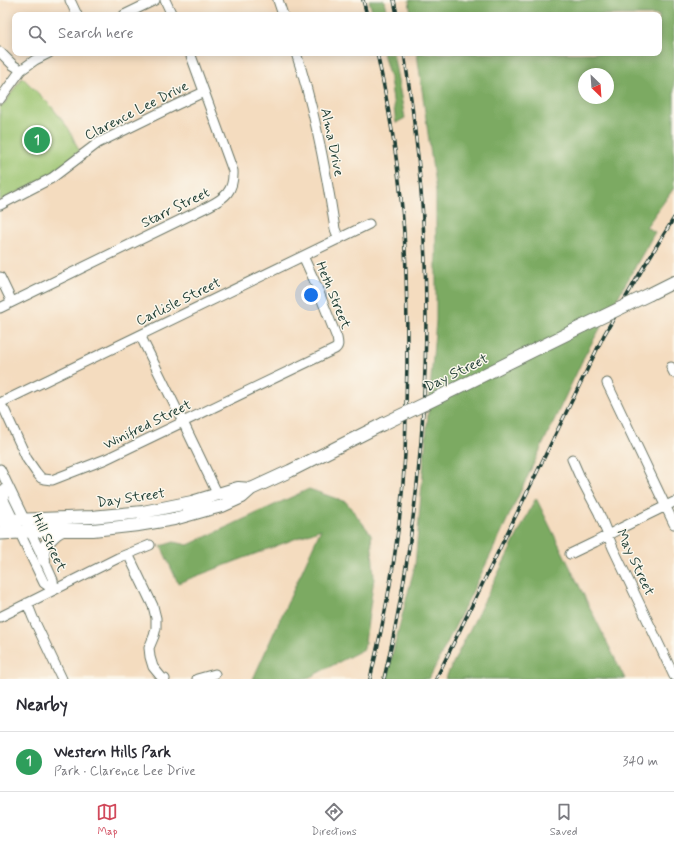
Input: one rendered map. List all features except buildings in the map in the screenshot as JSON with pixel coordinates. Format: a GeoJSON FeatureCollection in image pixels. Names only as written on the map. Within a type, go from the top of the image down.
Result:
{"type":"FeatureCollection","features":[{"type":"Feature","properties":{"kind":"highway"},"geometry":{"type":"LineString","coordinates":[[0,491],[2,506],[0,512]]}},
{"type":"Feature","properties":{"kind":"highway"},"geometry":{"type":"LineString","coordinates":[[0,520],[19,519]]}},
{"type":"Feature","properties":{"kind":"highway"},"geometry":{"type":"LineString","coordinates":[[0,532],[25,532]]}},
{"type":"Feature","properties":{"kind":"main road","name":"Day Street"},"geometry":{"type":"LineString","coordinates":[[25,532],[93,530],[138,525],[174,519],[222,506],[242,497],[251,489],[674,282]]}},
{"type":"Feature","properties":{"kind":"main road","name":"Day Street"},"geometry":{"type":"LineString","coordinates":[[19,519],[92,518],[143,512],[176,506],[238,488],[251,489]]}},
{"type":"Feature","properties":{"kind":"main road"},"geometry":{"type":"LineString","coordinates":[[44,560],[42,552],[45,545],[59,531],[63,530]]}},
{"type":"Feature","properties":{"kind":"street"},"geometry":{"type":"LineString","coordinates":[[70,0],[76,12]]}},
{"type":"Feature","properties":{"kind":"street"},"geometry":{"type":"LineString","coordinates":[[130,12],[155,0]]}},
{"type":"Feature","properties":{"kind":"street"},"geometry":{"type":"LineString","coordinates":[[165,0],[171,12]]}},
{"type":"Feature","properties":{"kind":"street"},"geometry":{"type":"LineString","coordinates":[[278,0],[282,12]]}},
{"type":"Feature","properties":{"kind":"street"},"geometry":{"type":"LineString","coordinates":[[0,52],[13,65],[21,70]]}},
{"type":"Feature","properties":{"kind":"street"},"geometry":{"type":"LineString","coordinates":[[0,99],[21,70],[43,56]]}},
{"type":"Feature","properties":{"kind":"street","name":"Starr Street"},"geometry":{"type":"LineString","coordinates":[[0,308],[222,200],[226,196],[231,187],[233,171],[191,56]]}},
{"type":"Feature","properties":{"kind":"street","name":"Alma Drive"},"geometry":{"type":"LineString","coordinates":[[297,56],[322,152],[335,229],[339,239]]}},
{"type":"Feature","properties":{"kind":"street","name":"Clarence Lee Drive"},"geometry":{"type":"LineString","coordinates":[[0,205],[52,178],[98,143],[204,92]]}},
{"type":"Feature","properties":{"kind":"street","name":"Carlisle Street"},"geometry":{"type":"LineString","coordinates":[[0,403],[369,224]]}},
{"type":"Feature","properties":{"kind":"street","name":"Heth Street"},"geometry":{"type":"LineString","coordinates":[[303,256],[337,338],[338,345]]}},
{"type":"Feature","properties":{"kind":"street"},"geometry":{"type":"LineString","coordinates":[[0,277],[12,302]]}},
{"type":"Feature","properties":{"kind":"street"},"geometry":{"type":"LineString","coordinates":[[140,335],[218,495]]}},
{"type":"Feature","properties":{"kind":"street","name":"Winifred Street"},"geometry":{"type":"LineString","coordinates":[[0,403],[32,468],[41,478],[47,480],[57,479],[106,459],[335,349],[338,345]]}},
{"type":"Feature","properties":{"kind":"street"},"geometry":{"type":"LineString","coordinates":[[608,383],[670,504],[674,524]]}},
{"type":"Feature","properties":{"kind":"street","name":"May Street"},"geometry":{"type":"LineString","coordinates":[[572,459],[593,500],[674,676]]}},
{"type":"Feature","properties":{"kind":"street","name":"Hill Street"},"geometry":{"type":"LineString","coordinates":[[0,469],[44,583],[54,590]]}},
{"type":"Feature","properties":{"kind":"street","name":"Hill Street"},"geometry":{"type":"LineString","coordinates":[[0,491],[19,519]]}},
{"type":"Feature","properties":{"kind":"street"},"geometry":{"type":"LineString","coordinates":[[570,554],[670,504]]}},
{"type":"Feature","properties":{"kind":"street","name":"Hill Street"},"geometry":{"type":"LineString","coordinates":[[25,532],[44,560],[53,580],[54,590]]}},
{"type":"Feature","properties":{"kind":"street"},"geometry":{"type":"LineString","coordinates":[[0,617],[128,554],[150,545]]}},
{"type":"Feature","properties":{"kind":"street"},"geometry":{"type":"LineString","coordinates":[[128,554],[153,606],[156,618],[156,628],[149,648],[150,657],[153,667],[162,678],[165,679]]}},
{"type":"Feature","properties":{"kind":"street"},"geometry":{"type":"LineString","coordinates":[[27,603],[62,679]]}},
{"type":"Feature","properties":{"kind":"street"},"geometry":{"type":"LineString","coordinates":[[197,679],[215,674]]}},
{"type":"Feature","properties":{"kind":"green space"},"geometry":{"type":"Polygon","coordinates":[[[369,0],[384,0],[386,12],[372,12],[369,0]]]}},
{"type":"Feature","properties":{"kind":"green space"},"geometry":{"type":"Polygon","coordinates":[[[409,0],[674,0],[674,188],[646,227],[655,232],[585,355],[490,556],[429,679],[386,679],[415,565],[436,321],[436,192],[417,56],[662,56],[662,12],[411,12],[409,0]]]}},
{"type":"Feature","properties":{"kind":"green space"},"geometry":{"type":"Polygon","coordinates":[[[384,56],[394,56],[405,118],[396,123],[390,78],[384,56]]]}},
{"type":"Feature","properties":{"kind":"green space"},"geometry":{"type":"Polygon","coordinates":[[[22,77],[51,106],[69,129],[79,151],[67,163],[49,176],[0,201],[0,107],[5,103],[22,77]]]}},
{"type":"Feature","properties":{"kind":"green space"},"geometry":{"type":"Polygon","coordinates":[[[309,489],[346,502],[371,534],[374,578],[364,649],[306,679],[253,679],[321,529],[178,583],[161,546],[174,542],[188,545],[309,489]]]}},
{"type":"Feature","properties":{"kind":"green space"},"geometry":{"type":"Polygon","coordinates":[[[536,498],[625,679],[445,679],[536,498]]]}},
{"type":"Feature","properties":{"kind":"railway"},"geometry":{"type":"LineString","coordinates":[[363,0],[366,12]]}},
{"type":"Feature","properties":{"kind":"railway"},"geometry":{"type":"LineString","coordinates":[[394,0],[396,12]]}},
{"type":"Feature","properties":{"kind":"railway"},"geometry":{"type":"LineString","coordinates":[[370,679],[388,596],[397,539],[405,454],[407,365],[405,245],[403,218],[393,135],[378,56]]}},
{"type":"Feature","properties":{"kind":"railway"},"geometry":{"type":"LineString","coordinates":[[384,679],[400,602],[412,524],[421,446],[425,367],[426,288],[422,209],[415,131],[404,56]]}},
{"type":"Feature","properties":{"kind":"railway"},"geometry":{"type":"LineString","coordinates":[[436,679],[604,335],[674,218]]}},
{"type":"Feature","properties":{"kind":"place","name":"Western Hills Park"},"geometry":{"type":"Point","coordinates":[37,140]}}]}
